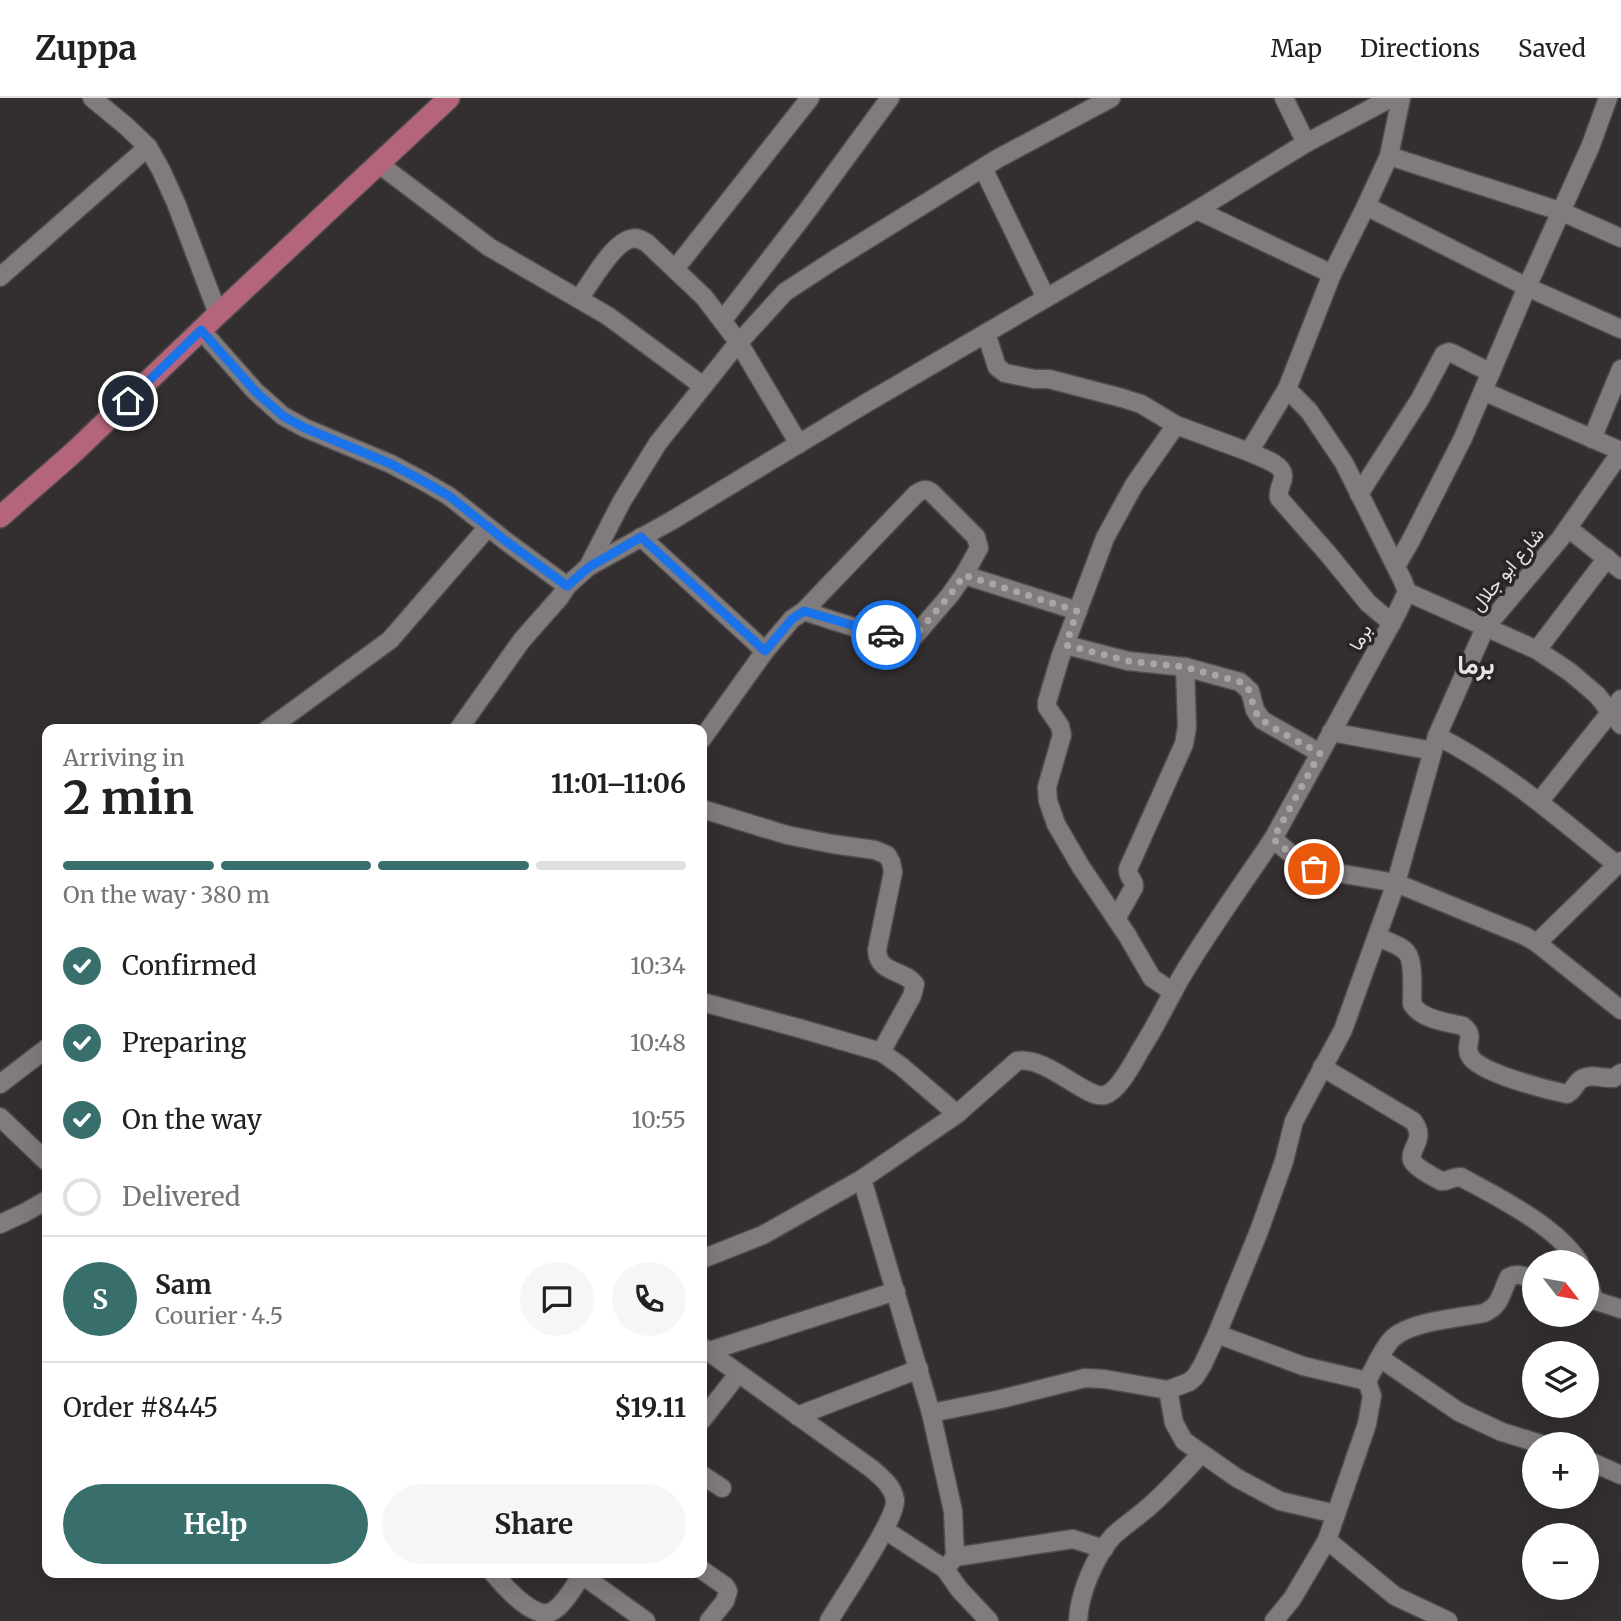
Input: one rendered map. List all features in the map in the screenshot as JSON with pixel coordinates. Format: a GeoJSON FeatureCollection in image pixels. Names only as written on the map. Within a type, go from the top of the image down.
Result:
{"type":"FeatureCollection","features":[{"type":"Feature","properties":{"kind":"main road"},"geometry":{"type":"LineString","coordinates":[[0,517],[73,453],[449,98]]}},
{"type":"Feature","properties":{"kind":"street"},"geometry":{"type":"LineString","coordinates":[[92,98],[148,147],[176,203],[218,314]]}},
{"type":"Feature","properties":{"kind":"street"},"geometry":{"type":"LineString","coordinates":[[674,269],[810,98]]}},
{"type":"Feature","properties":{"kind":"street"},"geometry":{"type":"LineString","coordinates":[[722,321],[890,98]]}},
{"type":"Feature","properties":{"kind":"street"},"geometry":{"type":"LineString","coordinates":[[589,567],[622,501],[658,443],[739,343],[785,292],[983,168],[1111,98]]}},
{"type":"Feature","properties":{"kind":"street"},"geometry":{"type":"LineString","coordinates":[[1284,98],[1306,143]]}},
{"type":"Feature","properties":{"kind":"street"},"geometry":{"type":"LineString","coordinates":[[462,724],[522,640],[567,586],[589,567],[1197,210],[1306,143],[1391,98]]}},
{"type":"Feature","properties":{"kind":"street"},"geometry":{"type":"LineString","coordinates":[[1249,452],[1287,389],[1332,274],[1389,156],[1401,98]]}},
{"type":"Feature","properties":{"kind":"street"},"geometry":{"type":"LineString","coordinates":[[1396,566],[1464,438],[1527,287],[1591,145],[1608,98]]}},
{"type":"Feature","properties":{"kind":"street"},"geometry":{"type":"LineString","coordinates":[[0,277],[148,147]]}},
{"type":"Feature","properties":{"kind":"street"},"geometry":{"type":"LineString","coordinates":[[1389,156],[1560,211],[1621,238]]}},
{"type":"Feature","properties":{"kind":"street"},"geometry":{"type":"LineString","coordinates":[[379,164],[489,247],[608,316],[703,386]]}},
{"type":"Feature","properties":{"kind":"street"},"geometry":{"type":"LineString","coordinates":[[983,168],[1046,298]]}},
{"type":"Feature","properties":{"kind":"street"},"geometry":{"type":"LineString","coordinates":[[1366,206],[1527,287],[1621,329]]}},
{"type":"Feature","properties":{"kind":"street"},"geometry":{"type":"LineString","coordinates":[[1197,210],[1332,274]]}},
{"type":"Feature","properties":{"kind":"street"},"geometry":{"type":"LineString","coordinates":[[579,299],[616,248],[629,239],[639,239],[647,243],[704,297],[739,343],[799,444]]}},
{"type":"Feature","properties":{"kind":"street"},"geometry":{"type":"LineString","coordinates":[[201,330],[255,391],[283,416],[391,464],[449,496],[567,586]]}},
{"type":"Feature","properties":{"kind":"street"},"geometry":{"type":"LineString","coordinates":[[986,333],[997,367],[1004,373],[1049,379],[1141,404],[1176,425],[1276,465],[1283,478],[1278,491],[1279,498],[1368,603],[1392,623]]}},
{"type":"Feature","properties":{"kind":"street"},"geometry":{"type":"LineString","coordinates":[[1359,494],[1420,399],[1444,354],[1454,354],[1491,373]]}},
{"type":"Feature","properties":{"kind":"street"},"geometry":{"type":"LineString","coordinates":[[1592,439],[1621,369]]}},
{"type":"Feature","properties":{"kind":"street"},"geometry":{"type":"LineString","coordinates":[[1287,389],[1309,411],[1343,463],[1407,592],[1537,650],[1570,672],[1618,712],[1539,802]]}},
{"type":"Feature","properties":{"kind":"street"},"geometry":{"type":"LineString","coordinates":[[1483,391],[1621,452]]}},
{"type":"Feature","properties":{"kind":"street"},"geometry":{"type":"LineString","coordinates":[[1173,992],[1152,978],[1056,824],[1047,795],[1048,781],[1062,735],[1047,702],[1105,538],[1134,485],[1176,425]]}},
{"type":"Feature","properties":{"kind":"street","name":"شارع ابو جلال"},"geometry":{"type":"LineString","coordinates":[[1168,1390],[1195,1377],[1217,1334],[1259,1231],[1284,1161],[1294,1121],[1343,1030],[1396,883],[1435,743],[1485,628],[1568,528],[1621,452]]}},
{"type":"Feature","properties":{"kind":"street"},"geometry":{"type":"LineString","coordinates":[[707,732],[765,651],[792,619],[804,611],[916,494],[923,490],[930,491],[976,537],[979,548],[964,575],[913,638],[891,636],[804,611]]}},
{"type":"Feature","properties":{"kind":"street"},"geometry":{"type":"LineString","coordinates":[[275,724],[390,640],[488,527]]}},
{"type":"Feature","properties":{"kind":"street"},"geometry":{"type":"LineString","coordinates":[[1568,528],[1621,570]]}},
{"type":"Feature","properties":{"kind":"street"},"geometry":{"type":"LineString","coordinates":[[641,537],[765,651]]}},
{"type":"Feature","properties":{"kind":"street"},"geometry":{"type":"LineString","coordinates":[[1537,650],[1607,558]]}},
{"type":"Feature","properties":{"kind":"street"},"geometry":{"type":"LineString","coordinates":[[964,575],[1077,611]]}},
{"type":"Feature","properties":{"kind":"street","name":"برما"},"geometry":{"type":"LineString","coordinates":[[957,1114],[1017,1061],[1025,1060],[1047,1068],[1095,1094],[1106,1095],[1120,1083],[1186,969],[1273,839],[1407,592]]}},
{"type":"Feature","properties":{"kind":"street"},"geometry":{"type":"LineString","coordinates":[[1066,645],[1128,661],[1185,667],[1244,683],[1262,720],[1320,753]]}},
{"type":"Feature","properties":{"kind":"street"},"geometry":{"type":"LineString","coordinates":[[1116,919],[1134,887],[1128,869],[1184,744],[1187,727],[1185,667]]}},
{"type":"Feature","properties":{"kind":"street"},"geometry":{"type":"LineString","coordinates":[[1331,732],[1435,743],[1479,758],[1619,863],[1537,943]]}},
{"type":"Feature","properties":{"kind":"street"},"geometry":{"type":"LineString","coordinates":[[707,810],[787,835],[876,850],[887,855],[893,872],[877,958],[883,965],[911,979],[915,984],[912,996],[881,1052]]}},
{"type":"Feature","properties":{"kind":"street"},"geometry":{"type":"LineString","coordinates":[[1273,839],[1314,869],[1396,883],[1537,943],[1621,1010]]}},
{"type":"Feature","properties":{"kind":"street"},"geometry":{"type":"LineString","coordinates":[[1377,937],[1401,948],[1409,955],[1412,1004],[1415,1010],[1423,1015],[1464,1026],[1470,1033],[1469,1053],[1476,1063],[1527,1085],[1567,1094],[1588,1076],[1614,1078],[1621,1073]]}},
{"type":"Feature","properties":{"kind":"street"},"geometry":{"type":"LineString","coordinates":[[707,1003],[881,1052],[957,1114],[862,1179],[763,1235],[707,1257]]}},
{"type":"Feature","properties":{"kind":"street"},"geometry":{"type":"LineString","coordinates":[[0,1084],[42,1052]]}},
{"type":"Feature","properties":{"kind":"street"},"geometry":{"type":"LineString","coordinates":[[1322,1067],[1417,1125],[1419,1134],[1412,1158],[1414,1164],[1441,1181],[1461,1177],[1520,1210],[1569,1250]]}},
{"type":"Feature","properties":{"kind":"street"},"geometry":{"type":"LineString","coordinates":[[0,1117],[42,1157]]}},
{"type":"Feature","properties":{"kind":"street"},"geometry":{"type":"LineString","coordinates":[[862,1179],[931,1413],[953,1511],[950,1563],[959,1589],[989,1621]]}},
{"type":"Feature","properties":{"kind":"street"},"geometry":{"type":"LineString","coordinates":[[0,1224],[42,1203]]}},
{"type":"Feature","properties":{"kind":"street"},"geometry":{"type":"LineString","coordinates":[[1274,1621],[1292,1599],[1327,1540],[1367,1424],[1372,1396],[1367,1381],[1392,1339],[1405,1330],[1421,1325],[1484,1314],[1492,1310],[1501,1297],[1509,1277],[1522,1275]]}},
{"type":"Feature","properties":{"kind":"street"},"geometry":{"type":"LineString","coordinates":[[707,1349],[896,1291]]}},
{"type":"Feature","properties":{"kind":"street"},"geometry":{"type":"LineString","coordinates":[[1600,1302],[1621,1309]]}},
{"type":"Feature","properties":{"kind":"street"},"geometry":{"type":"LineString","coordinates":[[1217,1334],[1303,1366],[1367,1381]]}},
{"type":"Feature","properties":{"kind":"street"},"geometry":{"type":"LineString","coordinates":[[707,1352],[872,1469],[892,1489],[895,1502],[885,1530],[829,1621]]}},
{"type":"Feature","properties":{"kind":"street"},"geometry":{"type":"LineString","coordinates":[[1380,1358],[1459,1412],[1522,1438]]}},
{"type":"Feature","properties":{"kind":"street"},"geometry":{"type":"LineString","coordinates":[[797,1416],[919,1370]]}},
{"type":"Feature","properties":{"kind":"street"},"geometry":{"type":"LineString","coordinates":[[707,1414],[738,1374]]}},
{"type":"Feature","properties":{"kind":"street"},"geometry":{"type":"LineString","coordinates":[[931,1413],[1042,1390],[1085,1378],[1168,1390],[1174,1423],[1184,1441],[1237,1478],[1280,1501],[1336,1514]]}},
{"type":"Feature","properties":{"kind":"street"},"geometry":{"type":"LineString","coordinates":[[1078,1621],[1086,1580],[1104,1549],[1114,1536],[1152,1505],[1202,1454]]}},
{"type":"Feature","properties":{"kind":"street"},"geometry":{"type":"LineString","coordinates":[[1599,1465],[1621,1475]]}},
{"type":"Feature","properties":{"kind":"street"},"geometry":{"type":"LineString","coordinates":[[707,1478],[722,1488]]}},
{"type":"Feature","properties":{"kind":"street"},"geometry":{"type":"LineString","coordinates":[[885,1530],[950,1563],[1073,1539],[1104,1549]]}},
{"type":"Feature","properties":{"kind":"street"},"geometry":{"type":"LineString","coordinates":[[1327,1540],[1395,1596],[1448,1621]]}},
{"type":"Feature","properties":{"kind":"street"},"geometry":{"type":"LineString","coordinates":[[707,1573],[728,1591],[725,1601],[709,1621]]}},
{"type":"Feature","properties":{"kind":"street"},"geometry":{"type":"LineString","coordinates":[[497,1578],[524,1603],[544,1614],[558,1607],[580,1578]]}},
{"type":"Feature","properties":{"kind":"street"},"geometry":{"type":"LineString","coordinates":[[588,1578],[646,1621]]}},
{"type":"Feature","properties":{"kind":"way so far"},"geometry":{"type":"LineString","coordinates":[[886,635],[913,638],[964,575],[1077,611],[1066,645],[1128,661],[1185,667],[1244,683],[1262,720],[1320,753],[1273,839],[1314,869]]}},
{"type":"Feature","properties":{"kind":"district","name":"برما"},"geometry":{"type":"Point","coordinates":[1476,665]}},
{"type":"Feature","properties":{"kind":"route"},"geometry":{"type":"LineString","coordinates":[[128,401],[201,330],[274,410],[305,428],[391,464],[449,496],[567,586],[589,567],[641,537],[765,651],[792,619],[804,611],[886,635]]}}]}
